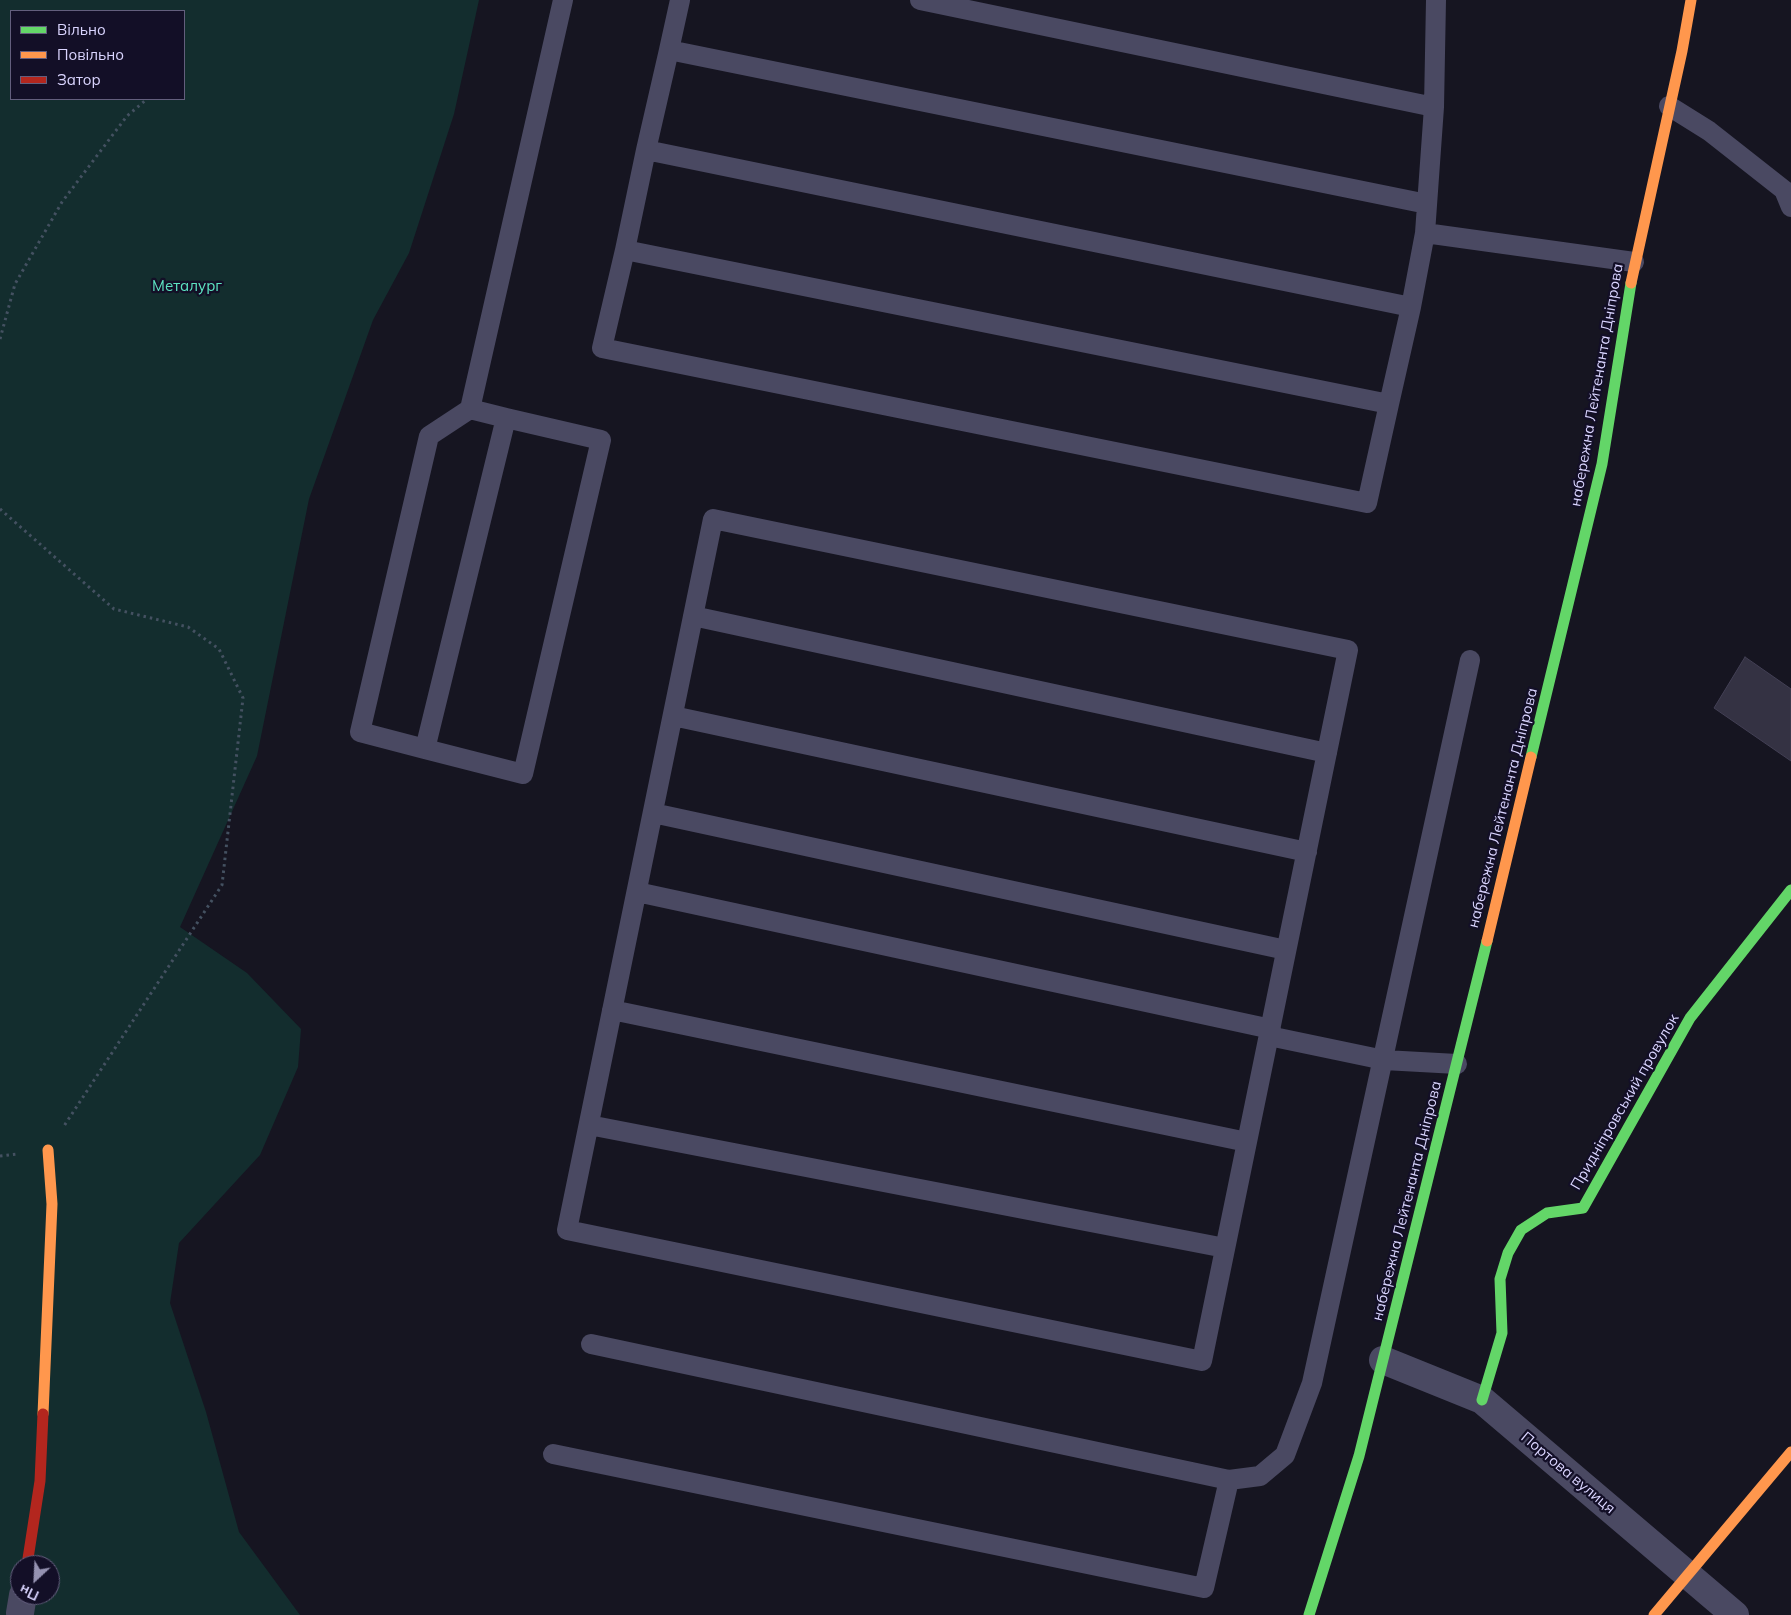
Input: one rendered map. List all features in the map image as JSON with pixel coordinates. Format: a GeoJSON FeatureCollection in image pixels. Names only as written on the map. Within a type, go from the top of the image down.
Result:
{"type":"FeatureCollection","features":[{"type":"Feature","properties":{"kind":"main road","name":"набережна Лейтенанта Дніпрова"},"geometry":{"type":"LineString","coordinates":[[1309,1615],[1359,1456],[1457,1064],[1602,464],[1634,262],[1691,0]]}},
{"type":"Feature","properties":{"kind":"main road","name":"Придніпровський провулок"},"geometry":{"type":"LineString","coordinates":[[1482,1400],[1502,1333],[1500,1278],[1508,1253],[1521,1230],[1546,1213],[1582,1208],[1690,1018],[1791,890]]}},
{"type":"Feature","properties":{"kind":"main road"},"geometry":{"type":"LineString","coordinates":[[28,1555],[40,1471],[52,1204],[48,1150]]}},
{"type":"Feature","properties":{"kind":"main road"},"geometry":{"type":"LineString","coordinates":[[1654,1615],[1690,1576],[1791,1452]]}},
{"type":"Feature","properties":{"kind":"street","name":"Портова вулиця"},"geometry":{"type":"LineString","coordinates":[[1383,1360],[1482,1400],[1735,1615]]}},
{"type":"Feature","properties":{"kind":"lane"},"geometry":{"type":"LineString","coordinates":[[470,409],[601,440],[523,774],[360,732],[429,436],[470,409],[563,0]]}},
{"type":"Feature","properties":{"kind":"lane"},"geometry":{"type":"LineString","coordinates":[[680,0],[602,348],[1367,503],[1411,307],[1425,233],[1434,107],[1433,1]]}},
{"type":"Feature","properties":{"kind":"lane"},"geometry":{"type":"LineString","coordinates":[[920,0],[1434,107]]}},
{"type":"Feature","properties":{"kind":"lane"},"geometry":{"type":"LineString","coordinates":[[669,50],[1427,204]]}},
{"type":"Feature","properties":{"kind":"lane"},"geometry":{"type":"LineString","coordinates":[[1669,106],[1709,131],[1784,190],[1791,207]]}},
{"type":"Feature","properties":{"kind":"lane"},"geometry":{"type":"LineString","coordinates":[[646,150],[1411,307]]}},
{"type":"Feature","properties":{"kind":"lane"},"geometry":{"type":"LineString","coordinates":[[1425,233],[1634,262]]}},
{"type":"Feature","properties":{"kind":"lane"},"geometry":{"type":"LineString","coordinates":[[625,250],[1389,404]]}},
{"type":"Feature","properties":{"kind":"lane"},"geometry":{"type":"LineString","coordinates":[[425,749],[506,418]]}},
{"type":"Feature","properties":{"kind":"lane"},"geometry":{"type":"LineString","coordinates":[[713,519],[1348,650],[1202,1361],[567,1230],[673,716],[713,519]]}},
{"type":"Feature","properties":{"kind":"lane"},"geometry":{"type":"LineString","coordinates":[[693,616],[1327,753]]}},
{"type":"Feature","properties":{"kind":"lane"},"geometry":{"type":"LineString","coordinates":[[591,1344],[1229,1480],[1260,1476],[1284,1455],[1312,1383],[1470,660]]}},
{"type":"Feature","properties":{"kind":"lane"},"geometry":{"type":"LineString","coordinates":[[673,716],[1307,852]]}},
{"type":"Feature","properties":{"kind":"lane"},"geometry":{"type":"LineString","coordinates":[[653,813],[1286,950]]}},
{"type":"Feature","properties":{"kind":"lane"},"geometry":{"type":"LineString","coordinates":[[637,892],[1270,1032],[1384,1060],[1457,1064]]}},
{"type":"Feature","properties":{"kind":"lane"},"geometry":{"type":"LineString","coordinates":[[612,1010],[1247,1142]]}},
{"type":"Feature","properties":{"kind":"lane"},"geometry":{"type":"LineString","coordinates":[[589,1125],[1225,1248]]}},
{"type":"Feature","properties":{"kind":"lane"},"geometry":{"type":"LineString","coordinates":[[553,1454],[1204,1588],[1229,1480]]}},
{"type":"Feature","properties":{"kind":"path"},"geometry":{"type":"LineString","coordinates":[[0,339],[15,284],[62,202],[127,116],[146,100]]}},
{"type":"Feature","properties":{"kind":"path"},"geometry":{"type":"LineString","coordinates":[[0,509],[114,609],[188,627],[219,650],[243,698],[222,885],[48,1150]]}},
{"type":"Feature","properties":{"kind":"green space","name":"Металург"},"geometry":{"type":"Polygon","coordinates":[[[0,0],[479,0],[454,114],[409,253],[373,320],[309,499],[257,756],[180,927],[247,973],[301,1029],[298,1067],[260,1155],[179,1243],[170,1303],[206,1412],[239,1532],[300,1615],[0,1615],[0,0]]]}},
{"type":"Feature","properties":{"kind":"building"},"geometry":{"type":"Polygon","coordinates":[[[1745,657],[1791,689],[1791,761],[1714,708],[1745,657]]]}},
{"type":"Feature","properties":{"kind":"traffic: fast"},"geometry":{"type":"LineString","coordinates":[[1531,757],[1602,464],[1631,283]]}},
{"type":"Feature","properties":{"kind":"traffic: fast"},"geometry":{"type":"LineString","coordinates":[[1482,1400],[1502,1333],[1500,1279],[1508,1253],[1521,1230],[1547,1213],[1583,1208],[1690,1018],[1791,890]]}},
{"type":"Feature","properties":{"kind":"traffic: fast"},"geometry":{"type":"LineString","coordinates":[[1309,1615],[1359,1456],[1487,941]]}},
{"type":"Feature","properties":{"kind":"traffic: slow"},"geometry":{"type":"LineString","coordinates":[[1631,283],[1682,51],[1691,0]]}},
{"type":"Feature","properties":{"kind":"traffic: slow"},"geometry":{"type":"LineString","coordinates":[[1487,941],[1531,757]]}},
{"type":"Feature","properties":{"kind":"traffic: slow"},"geometry":{"type":"LineString","coordinates":[[43,1414],[52,1204],[48,1150]]}},
{"type":"Feature","properties":{"kind":"traffic: slow"},"geometry":{"type":"LineString","coordinates":[[1654,1615],[1791,1452]]}},
{"type":"Feature","properties":{"kind":"traffic: jam"},"geometry":{"type":"LineString","coordinates":[[29,1555],[40,1481],[43,1414]]}}]}
